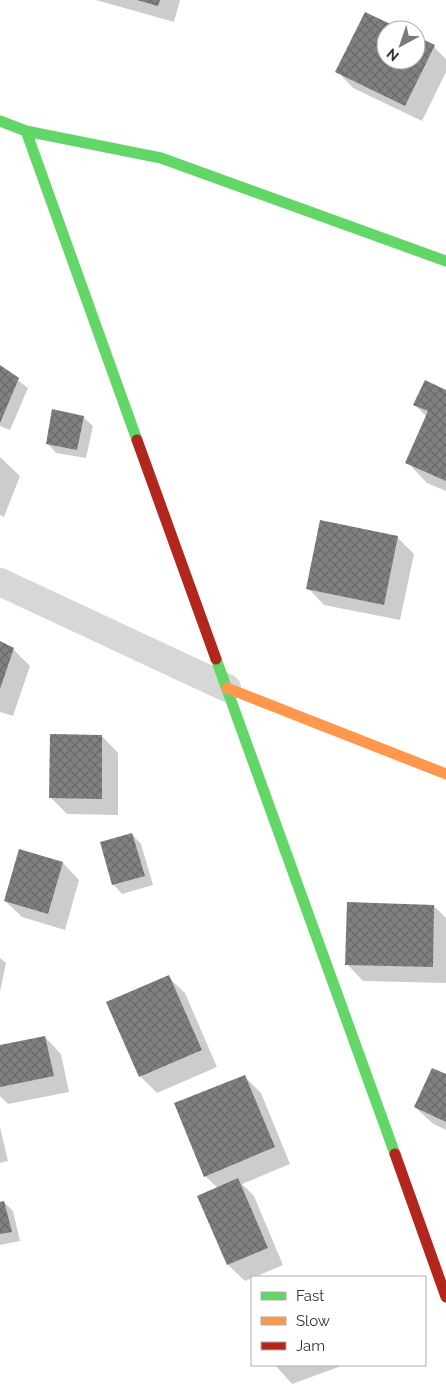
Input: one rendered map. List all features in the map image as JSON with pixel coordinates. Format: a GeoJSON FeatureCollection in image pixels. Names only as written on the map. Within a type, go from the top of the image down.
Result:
{"type":"FeatureCollection","features":[{"type":"Feature","properties":{"kind":"street"},"geometry":{"type":"LineString","coordinates":[[0,121],[26,131],[161,158],[446,260]]}},
{"type":"Feature","properties":{"kind":"street"},"geometry":{"type":"LineString","coordinates":[[26,131],[446,1297]]}},
{"type":"Feature","properties":{"kind":"street"},"geometry":{"type":"LineString","coordinates":[[0,582],[227,688],[446,774]]}},
{"type":"Feature","properties":{"kind":"building"},"geometry":{"type":"Polygon","coordinates":[[[137,0],[160,0],[158,6],[137,0]]]}},
{"type":"Feature","properties":{"kind":"building"},"geometry":{"type":"Polygon","coordinates":[[[365,12],[382,20],[376,20],[376,70],[423,70],[405,106],[335,72],[365,12]]]}},
{"type":"Feature","properties":{"kind":"building"},"geometry":{"type":"Polygon","coordinates":[[[426,41],[435,45],[426,63],[426,41]]]}},
{"type":"Feature","properties":{"kind":"building"},"geometry":{"type":"Polygon","coordinates":[[[0,365],[19,378],[0,423],[0,365]]]}},
{"type":"Feature","properties":{"kind":"building"},"geometry":{"type":"Polygon","coordinates":[[[425,380],[446,390],[446,481],[405,463],[428,411],[413,405],[425,380]]]}},
{"type":"Feature","properties":{"kind":"building"},"geometry":{"type":"Polygon","coordinates":[[[52,409],[84,416],[77,450],[46,444],[52,409]]]}},
{"type":"Feature","properties":{"kind":"building"},"geometry":{"type":"Polygon","coordinates":[[[320,520],[398,536],[384,605],[306,589],[320,520]]]}},
{"type":"Feature","properties":{"kind":"building"},"geometry":{"type":"Polygon","coordinates":[[[0,641],[14,648],[0,689],[0,641]]]}},
{"type":"Feature","properties":{"kind":"building"},"geometry":{"type":"Polygon","coordinates":[[[50,734],[102,735],[102,799],[49,798],[50,734]]]}},
{"type":"Feature","properties":{"kind":"building"},"geometry":{"type":"Polygon","coordinates":[[[132,833],[145,876],[112,885],[100,842],[132,833]]]}},
{"type":"Feature","properties":{"kind":"building"},"geometry":{"type":"Polygon","coordinates":[[[19,849],[63,862],[48,914],[4,901],[19,849]]]}},
{"type":"Feature","properties":{"kind":"building"},"geometry":{"type":"Polygon","coordinates":[[[347,902],[434,905],[433,967],[345,965],[347,902]]]}},
{"type":"Feature","properties":{"kind":"building"},"geometry":{"type":"Polygon","coordinates":[[[169,975],[202,1050],[139,1077],[106,1002],[169,975]]]}},
{"type":"Feature","properties":{"kind":"building"},"geometry":{"type":"Polygon","coordinates":[[[45,1036],[54,1076],[0,1087],[0,1045],[45,1036]]]}},
{"type":"Feature","properties":{"kind":"building"},"geometry":{"type":"Polygon","coordinates":[[[432,1068],[446,1074],[446,1122],[414,1107],[432,1068]]]}},
{"type":"Feature","properties":{"kind":"building"},"geometry":{"type":"Polygon","coordinates":[[[245,1075],[275,1147],[204,1177],[174,1103],[245,1075]]]}},
{"type":"Feature","properties":{"kind":"building"},"geometry":{"type":"Polygon","coordinates":[[[238,1178],[268,1248],[227,1265],[197,1196],[238,1178]]]}},
{"type":"Feature","properties":{"kind":"building"},"geometry":{"type":"Polygon","coordinates":[[[4,1201],[12,1232],[0,1234],[0,1202],[4,1201]]]}},
{"type":"Feature","properties":{"kind":"traffic: fast"},"geometry":{"type":"LineString","coordinates":[[0,121],[26,131],[161,158],[446,261]]}},
{"type":"Feature","properties":{"kind":"traffic: fast"},"geometry":{"type":"LineString","coordinates":[[26,131],[137,440]]}},
{"type":"Feature","properties":{"kind":"traffic: fast"},"geometry":{"type":"LineString","coordinates":[[216,659],[395,1154]]}},
{"type":"Feature","properties":{"kind":"traffic: slow"},"geometry":{"type":"LineString","coordinates":[[227,688],[446,774]]}},
{"type":"Feature","properties":{"kind":"traffic: jam"},"geometry":{"type":"LineString","coordinates":[[137,440],[216,659]]}},
{"type":"Feature","properties":{"kind":"traffic: jam"},"geometry":{"type":"LineString","coordinates":[[395,1154],[446,1297]]}}]}
